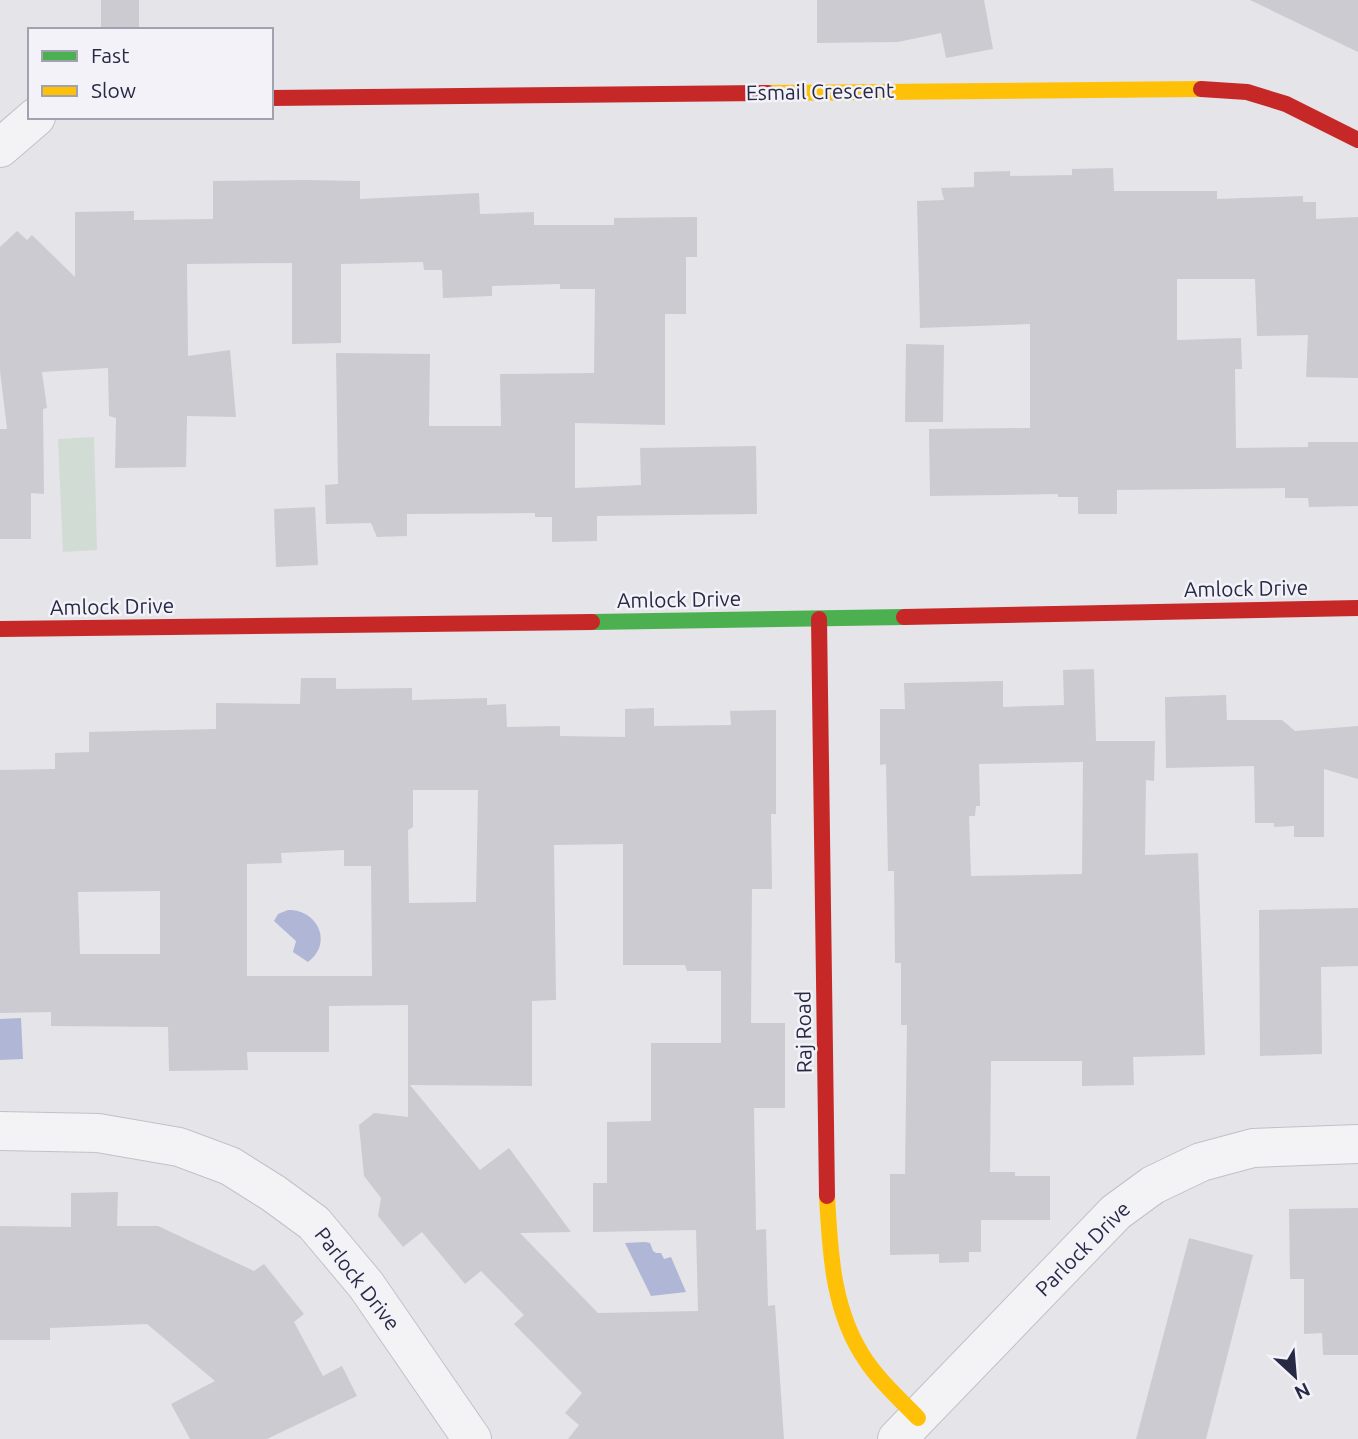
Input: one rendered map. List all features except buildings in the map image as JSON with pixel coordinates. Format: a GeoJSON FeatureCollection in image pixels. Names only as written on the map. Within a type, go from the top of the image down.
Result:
{"type":"FeatureCollection","features":[{"type":"Feature","properties":{"kind":"street","name":"Esmail Crescent"},"geometry":{"type":"LineString","coordinates":[[273,98],[1194,88],[1247,92],[1286,104],[1358,140]]}},
{"type":"Feature","properties":{"kind":"street"},"geometry":{"type":"LineString","coordinates":[[0,149],[34,119]]}},
{"type":"Feature","properties":{"kind":"street","name":"Amlock Drive"},"geometry":{"type":"LineString","coordinates":[[0,629],[819,619],[1358,608]]}},
{"type":"Feature","properties":{"kind":"street","name":"Raj Road"},"geometry":{"type":"LineString","coordinates":[[819,619],[826,1166],[830,1246],[840,1304],[850,1336],[908,1429]]}},
{"type":"Feature","properties":{"kind":"street","name":"Parlock Drive"},"geometry":{"type":"LineString","coordinates":[[0,1131],[98,1133],[179,1147],[230,1167],[273,1193],[314,1223],[366,1285],[472,1439]]}},
{"type":"Feature","properties":{"kind":"street","name":"Parlock Drive"},"geometry":{"type":"LineString","coordinates":[[908,1429],[1116,1212],[1153,1185],[1201,1162],[1253,1148],[1358,1144]]}},
{"type":"Feature","properties":{"kind":"shaded area"},"geometry":{"type":"Polygon","coordinates":[[[94,437],[97,550],[63,552],[58,439],[94,437]]]}},
{"type":"Feature","properties":{"kind":"water"},"geometry":{"type":"Polygon","coordinates":[[[288,910],[307,915],[319,928],[320,946],[308,962],[293,952],[296,941],[274,921],[278,914],[288,910]]]}},
{"type":"Feature","properties":{"kind":"water"},"geometry":{"type":"Polygon","coordinates":[[[21,1018],[23,1059],[0,1060],[0,1019],[21,1018]]]}},
{"type":"Feature","properties":{"kind":"water"},"geometry":{"type":"Polygon","coordinates":[[[625,1243],[650,1243],[653,1251],[661,1253],[664,1259],[671,1257],[686,1292],[651,1296],[625,1243]]]}},
{"type":"Feature","properties":{"kind":"traffic: fast"},"geometry":{"type":"LineString","coordinates":[[592,622],[904,617]]}},
{"type":"Feature","properties":{"kind":"traffic: slow"},"geometry":{"type":"LineString","coordinates":[[768,93],[1201,89]]}},
{"type":"Feature","properties":{"kind":"traffic: slow"},"geometry":{"type":"LineString","coordinates":[[827,1196],[835,1283],[847,1324],[873,1370],[918,1418]]}},
{"type":"Feature","properties":{"kind":"traffic: jam"},"geometry":{"type":"LineString","coordinates":[[1201,89],[1247,92],[1286,104],[1358,140]]}},
{"type":"Feature","properties":{"kind":"traffic: jam"},"geometry":{"type":"LineString","coordinates":[[273,98],[768,93]]}},
{"type":"Feature","properties":{"kind":"traffic: jam"},"geometry":{"type":"LineString","coordinates":[[904,617],[1358,608]]}},
{"type":"Feature","properties":{"kind":"traffic: jam"},"geometry":{"type":"LineString","coordinates":[[819,619],[827,1196]]}},
{"type":"Feature","properties":{"kind":"traffic: jam"},"geometry":{"type":"LineString","coordinates":[[0,629],[592,622]]}}]}
